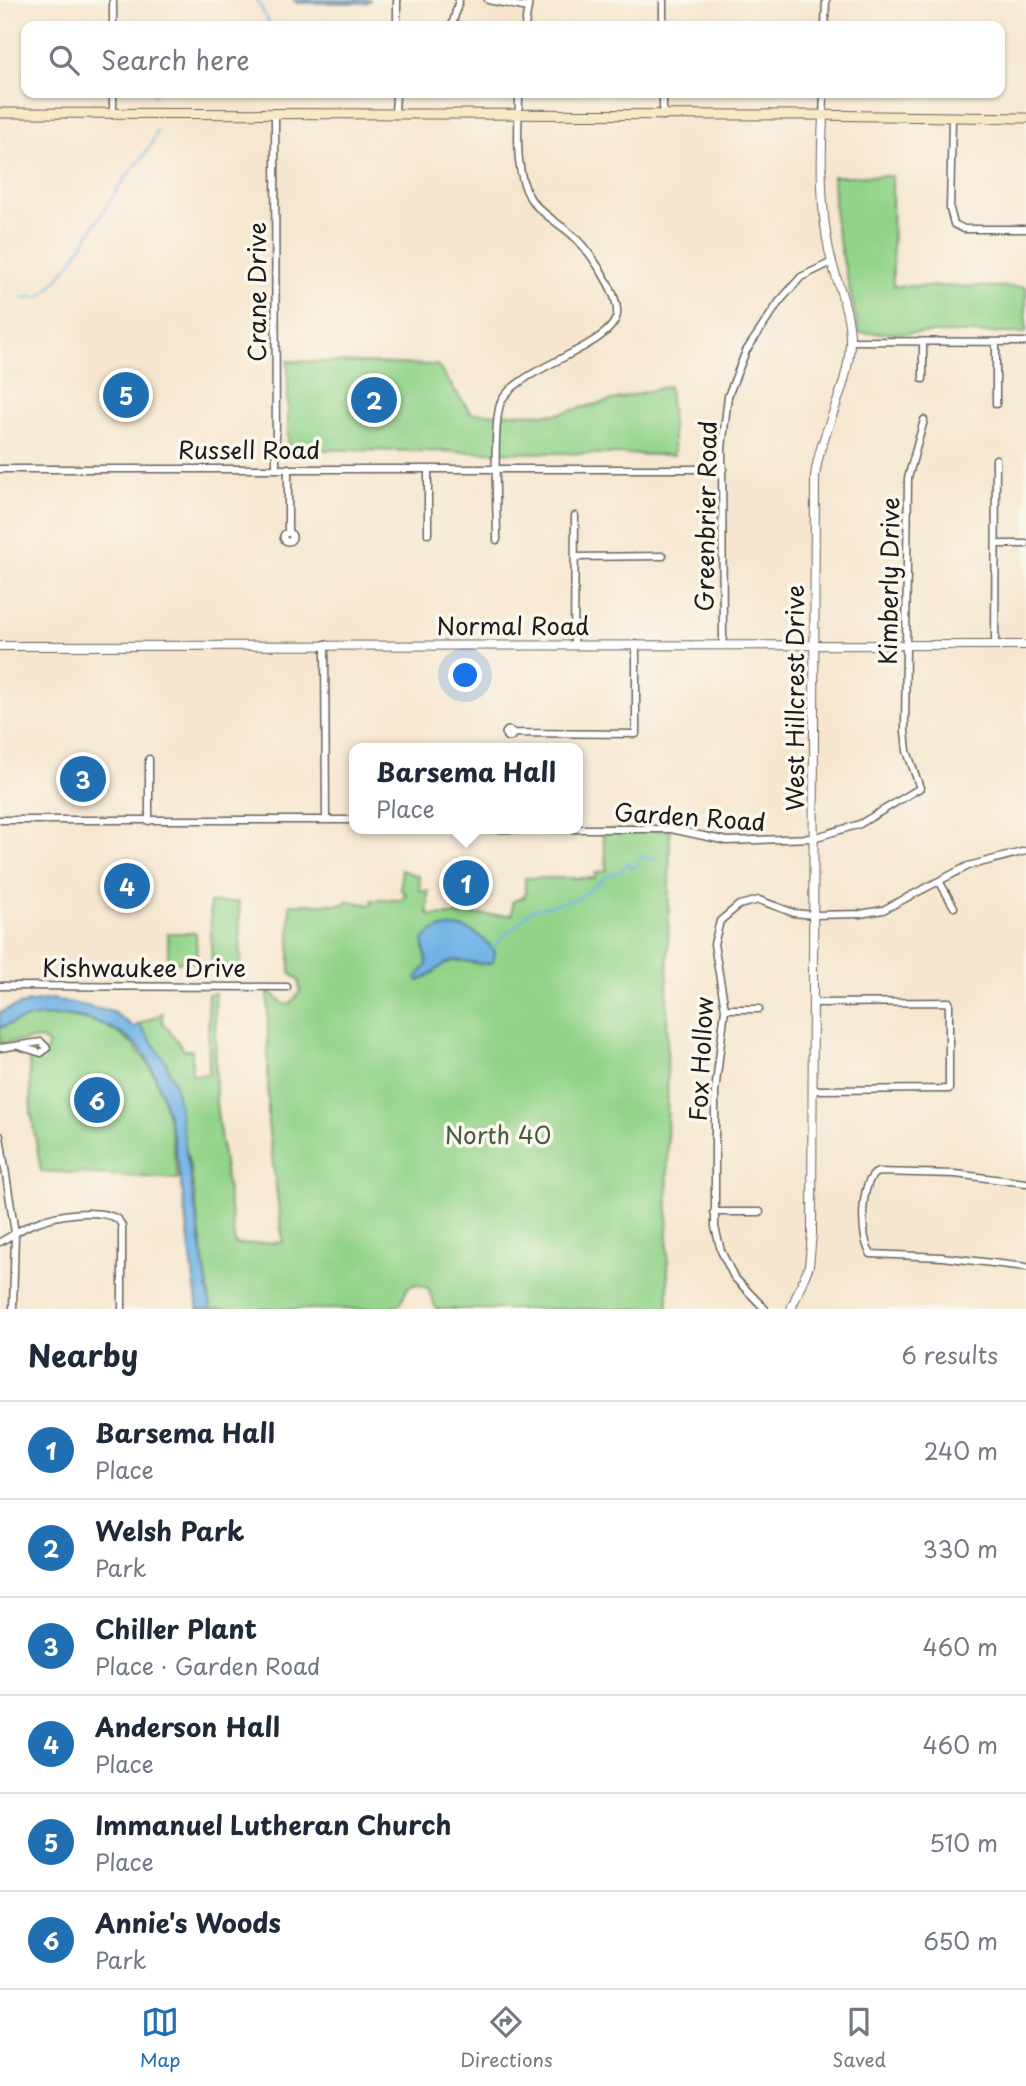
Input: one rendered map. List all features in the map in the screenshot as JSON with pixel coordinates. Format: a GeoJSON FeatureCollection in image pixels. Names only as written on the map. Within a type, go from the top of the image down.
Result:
{"type":"FeatureCollection","features":[{"type":"Feature","properties":{"kind":"main road"},"geometry":{"type":"LineString","coordinates":[[0,114],[1026,118]]}},
{"type":"Feature","properties":{"kind":"street"},"geometry":{"type":"LineString","coordinates":[[113,0],[113,21]]}},
{"type":"Feature","properties":{"kind":"street"},"geometry":{"type":"LineString","coordinates":[[397,0],[397,21]]}},
{"type":"Feature","properties":{"kind":"street"},"geometry":{"type":"LineString","coordinates":[[453,21],[459,0]]}},
{"type":"Feature","properties":{"kind":"street"},"geometry":{"type":"LineString","coordinates":[[488,0],[528,8]]}},
{"type":"Feature","properties":{"kind":"street"},"geometry":{"type":"LineString","coordinates":[[526,21],[529,0]]}},
{"type":"Feature","properties":{"kind":"street"},"geometry":{"type":"LineString","coordinates":[[663,0],[663,21]]}},
{"type":"Feature","properties":{"kind":"street"},"geometry":{"type":"LineString","coordinates":[[825,21],[826,0]]}},
{"type":"Feature","properties":{"kind":"street"},"geometry":{"type":"LineString","coordinates":[[113,98],[113,114]]}},
{"type":"Feature","properties":{"kind":"street"},"geometry":{"type":"LineString","coordinates":[[396,98],[396,116]]}},
{"type":"Feature","properties":{"kind":"street"},"geometry":{"type":"LineString","coordinates":[[497,540],[498,415],[505,394],[602,336],[616,318],[616,303],[608,285],[573,236],[530,197],[524,178],[517,116],[519,98]]}},
{"type":"Feature","properties":{"kind":"street"},"geometry":{"type":"LineString","coordinates":[[663,98],[663,116]]}},
{"type":"Feature","properties":{"kind":"street","name":"West Hillcrest Drive"},"geometry":{"type":"LineString","coordinates":[[791,1309],[804,1284],[810,1259],[815,476],[823,435],[843,384],[850,341],[848,317],[832,262],[824,209],[824,98]]}},
{"type":"Feature","properties":{"kind":"street","name":"Crane Drive"},"geometry":{"type":"LineString","coordinates":[[275,116],[276,468]]}},
{"type":"Feature","properties":{"kind":"street"},"geometry":{"type":"LineString","coordinates":[[952,118],[951,218],[960,228],[1026,229]]}},
{"type":"Feature","properties":{"kind":"street","name":"Greenbrier Road"},"geometry":{"type":"LineString","coordinates":[[723,645],[725,412],[735,374],[746,351],[795,283],[832,262]]}},
{"type":"Feature","properties":{"kind":"street"},"geometry":{"type":"LineString","coordinates":[[850,341],[1026,342]]}},
{"type":"Feature","properties":{"kind":"street"},"geometry":{"type":"LineString","coordinates":[[923,342],[923,379]]}},
{"type":"Feature","properties":{"kind":"street"},"geometry":{"type":"LineString","coordinates":[[996,342],[996,404]]}},
{"type":"Feature","properties":{"kind":"street","name":"Kimberly Drive"},"geometry":{"type":"LineString","coordinates":[[906,744],[908,478],[924,420]]}},
{"type":"Feature","properties":{"kind":"street"},"geometry":{"type":"LineString","coordinates":[[995,645],[996,459]]}},
{"type":"Feature","properties":{"kind":"street"},"geometry":{"type":"LineString","coordinates":[[288,468],[288,533]]}},
{"type":"Feature","properties":{"kind":"street","name":"Russell Road"},"geometry":{"type":"LineString","coordinates":[[0,469],[723,469]]}},
{"type":"Feature","properties":{"kind":"street"},"geometry":{"type":"LineString","coordinates":[[428,469],[428,534]]}},
{"type":"Feature","properties":{"kind":"street"},"geometry":{"type":"LineString","coordinates":[[574,644],[575,516]]}},
{"type":"Feature","properties":{"kind":"street"},"geometry":{"type":"LineString","coordinates":[[996,544],[1026,544]]}},
{"type":"Feature","properties":{"kind":"street"},"geometry":{"type":"LineString","coordinates":[[575,556],[663,556]]}},
{"type":"Feature","properties":{"kind":"street"},"geometry":{"type":"LineString","coordinates":[[325,644],[326,819]]}},
{"type":"Feature","properties":{"kind":"street"},"geometry":{"type":"LineString","coordinates":[[513,733],[636,734],[636,645]]}},
{"type":"Feature","properties":{"kind":"street","name":"Normal Road"},"geometry":{"type":"LineString","coordinates":[[0,646],[1026,645]]}},
{"type":"Feature","properties":{"kind":"street","name":"Garden Road"},"geometry":{"type":"LineString","coordinates":[[583,829],[671,829],[727,841],[831,835],[860,824],[920,788],[906,744]]}},
{"type":"Feature","properties":{"kind":"street"},"geometry":{"type":"LineString","coordinates":[[149,760],[149,821]]}},
{"type":"Feature","properties":{"kind":"street"},"geometry":{"type":"LineString","coordinates":[[0,820],[349,820]]}},
{"type":"Feature","properties":{"kind":"street","name":"Fox Hollow"},"geometry":{"type":"LineString","coordinates":[[765,1309],[743,1289],[729,1268],[719,1243],[713,1212],[715,1092],[725,1009],[714,944],[725,915],[739,905],[759,900],[794,913],[813,915],[860,914],[883,910],[961,869],[1026,851]]}},
{"type":"Feature","properties":{"kind":"street"},"geometry":{"type":"LineString","coordinates":[[939,881],[954,907]]}},
{"type":"Feature","properties":{"kind":"street","name":"Kishwaukee Drive"},"geometry":{"type":"LineString","coordinates":[[0,986],[287,987]]}},
{"type":"Feature","properties":{"kind":"street"},"geometry":{"type":"LineString","coordinates":[[813,1003],[949,1002],[949,1089],[813,1090]]}},
{"type":"Feature","properties":{"kind":"street"},"geometry":{"type":"LineString","coordinates":[[725,1009],[759,1009]]}},
{"type":"Feature","properties":{"kind":"street"},"geometry":{"type":"LineString","coordinates":[[0,1048],[18,1046]]}},
{"type":"Feature","properties":{"kind":"street"},"geometry":{"type":"LineString","coordinates":[[0,1136],[15,1233],[13,1309]]}},
{"type":"Feature","properties":{"kind":"street"},"geometry":{"type":"LineString","coordinates":[[1026,1183],[955,1174],[878,1172],[869,1178],[864,1187],[865,1241],[868,1251],[877,1256],[942,1257],[1026,1267]]}},
{"type":"Feature","properties":{"kind":"street"},"geometry":{"type":"LineString","coordinates":[[0,1242],[35,1223],[103,1212],[118,1219],[121,1226],[122,1309]]}},
{"type":"Feature","properties":{"kind":"street"},"geometry":{"type":"LineString","coordinates":[[713,1212],[760,1212]]}},
{"type":"Feature","properties":{"kind":"green space"},"geometry":{"type":"Polygon","coordinates":[[[833,176],[892,176],[893,286],[1026,287],[1026,333],[859,333],[835,223],[833,176]]]}},
{"type":"Feature","properties":{"kind":"green space"},"geometry":{"type":"Polygon","coordinates":[[[288,361],[437,365],[471,413],[557,414],[669,386],[674,455],[288,449],[288,361]]]}},
{"type":"Feature","properties":{"kind":"green space","name":"North 40"},"geometry":{"type":"Polygon","coordinates":[[[602,830],[670,830],[667,1000],[668,1309],[436,1309],[428,1288],[417,1284],[408,1287],[401,1303],[391,1309],[211,1309],[191,1171],[166,1062],[139,1024],[163,1013],[162,1021],[184,1050],[192,1050],[192,1075],[209,1074],[208,994],[215,993],[216,1104],[235,1245],[283,1242],[268,1124],[268,993],[272,993],[284,1004],[290,1004],[300,992],[299,980],[290,973],[290,904],[346,904],[346,901],[372,905],[372,900],[401,900],[406,894],[401,890],[401,870],[419,876],[420,891],[428,891],[428,915],[465,915],[465,907],[475,907],[475,915],[512,915],[512,902],[525,896],[525,878],[595,878],[595,873],[607,870],[602,830]]]}},
{"type":"Feature","properties":{"kind":"green space"},"geometry":{"type":"Polygon","coordinates":[[[239,902],[241,967],[212,969],[210,903],[239,902]]]}},
{"type":"Feature","properties":{"kind":"green space"},"geometry":{"type":"Polygon","coordinates":[[[168,933],[196,933],[197,962],[168,962],[168,933]]]}},
{"type":"Feature","properties":{"kind":"green space"},"geometry":{"type":"Polygon","coordinates":[[[65,1016],[96,1022],[121,1035],[139,1051],[153,1072],[162,1096],[178,1179],[41,1171],[31,1112],[29,1052],[44,1055],[49,1045],[42,1039],[0,1043],[0,1028],[29,1017],[65,1016]]]}},
{"type":"Feature","properties":{"kind":"water"},"geometry":{"type":"Polygon","coordinates":[[[294,0],[371,0],[365,3],[297,3],[294,0]]]}},
{"type":"Feature","properties":{"kind":"water"},"geometry":{"type":"Polygon","coordinates":[[[457,927],[474,932],[484,939],[495,953],[493,962],[483,964],[453,961],[418,981],[416,978],[427,965],[423,940],[438,929],[457,927]]]}},
{"type":"Feature","properties":{"kind":"water"},"geometry":{"type":"Polygon","coordinates":[[[53,999],[113,1012],[134,1027],[139,1024],[166,1062],[176,1088],[211,1309],[198,1309],[175,1147],[159,1085],[142,1051],[115,1030],[72,1016],[35,1017],[0,1028],[0,1012],[26,1003],[53,999]]]}},
{"type":"Feature","properties":{"kind":"waterway"},"geometry":{"type":"LineString","coordinates":[[257,0],[268,21]]}},
{"type":"Feature","properties":{"kind":"waterway"},"geometry":{"type":"LineString","coordinates":[[22,297],[41,297],[53,285],[147,151],[157,130]]}},
{"type":"Feature","properties":{"kind":"waterway"},"geometry":{"type":"LineString","coordinates":[[492,948],[532,910],[579,898],[608,875],[622,871],[628,862],[631,868],[637,866],[641,856],[659,861]]}},
{"type":"Feature","properties":{"kind":"place","name":"Immanuel Lutheran Church"},"geometry":{"type":"Point","coordinates":[126,395]}},
{"type":"Feature","properties":{"kind":"place","name":"Welsh Park"},"geometry":{"type":"Point","coordinates":[374,400]}},
{"type":"Feature","properties":{"kind":"place","name":"Chiller Plant"},"geometry":{"type":"Point","coordinates":[83,779]}},
{"type":"Feature","properties":{"kind":"place","name":"Barsema Hall"},"geometry":{"type":"Point","coordinates":[466,883]}},
{"type":"Feature","properties":{"kind":"place","name":"Anderson Hall"},"geometry":{"type":"Point","coordinates":[127,886]}},
{"type":"Feature","properties":{"kind":"place","name":"Annie's Woods"},"geometry":{"type":"Point","coordinates":[97,1100]}}]}
